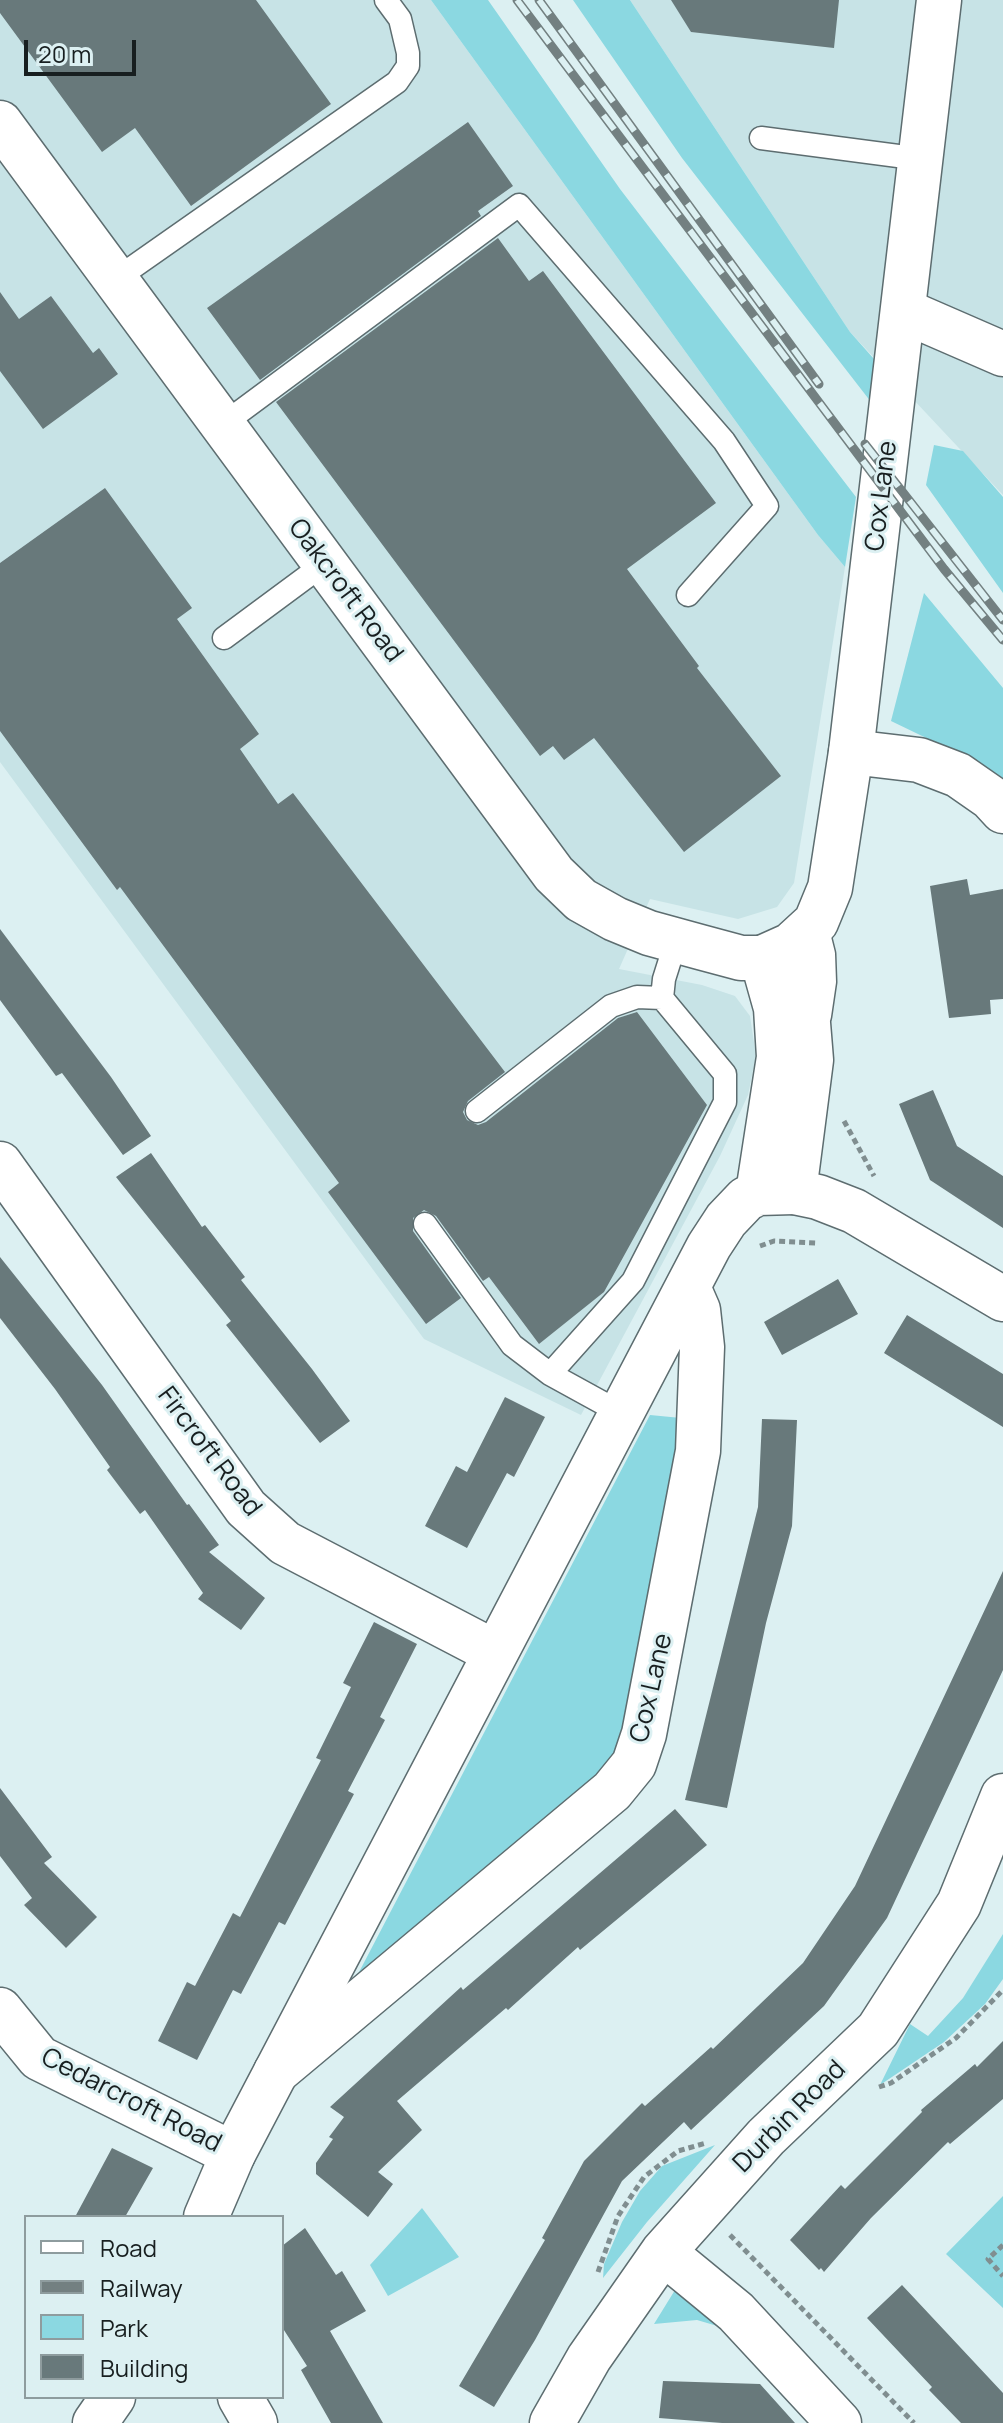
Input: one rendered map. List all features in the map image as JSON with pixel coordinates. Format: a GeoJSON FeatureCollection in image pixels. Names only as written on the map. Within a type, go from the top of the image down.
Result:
{"type":"FeatureCollection","features":[{"type":"Feature","properties":{"kind":"street","name":"Cox Lane"},"geometry":{"type":"LineString","coordinates":[[790,942],[830,888],[851,752],[939,0]]}},
{"type":"Feature","properties":{"kind":"street","name":"Oakcroft Road"},"geometry":{"type":"LineString","coordinates":[[0,123],[554,874],[581,900],[615,919],[676,941],[741,958],[790,942]]}},
{"type":"Feature","properties":{"kind":"street"},"geometry":{"type":"LineString","coordinates":[[904,311],[1003,354]]}},
{"type":"Feature","properties":{"kind":"street"},"geometry":{"type":"LineString","coordinates":[[851,752],[919,760],[958,775],[991,798],[1003,811]]}},
{"type":"Feature","properties":{"kind":"street"},"geometry":{"type":"LineString","coordinates":[[790,942],[807,1011],[759,1213],[818,1197],[854,1211],[1003,1299]]}},
{"type":"Feature","properties":{"kind":"street","name":"Fircroft Road"},"geometry":{"type":"LineString","coordinates":[[0,1164],[246,1508],[285,1543],[494,1652]]}},
{"type":"Feature","properties":{"kind":"street","name":"Cox Lane"},"geometry":{"type":"LineString","coordinates":[[207,2215],[233,2154],[688,1287],[759,1213]]}},
{"type":"Feature","properties":{"kind":"street","name":"Cox Lane"},"geometry":{"type":"LineString","coordinates":[[276,2072],[612,1791],[634,1764],[648,1718],[698,1451],[702,1347],[698,1310],[688,1287]]}},
{"type":"Feature","properties":{"kind":"street","name":"Durbin Road"},"geometry":{"type":"LineString","coordinates":[[552,2423],[589,2358],[663,2252],[766,2137],[878,2030],[959,1904],[1003,1796]]}},
{"type":"Feature","properties":{"kind":"street","name":"Cedarcroft Road"},"geometry":{"type":"LineString","coordinates":[[0,2010],[39,2058],[233,2154]]}},
{"type":"Feature","properties":{"kind":"street"},"geometry":{"type":"LineString","coordinates":[[663,2252],[736,2312],[839,2423]]}},
{"type":"Feature","properties":{"kind":"street"},"geometry":{"type":"LineString","coordinates":[[95,2423],[112,2399]]}},
{"type":"Feature","properties":{"kind":"street"},"geometry":{"type":"LineString","coordinates":[[241,2399],[255,2423]]}},
{"type":"Feature","properties":{"kind":"lane"},"geometry":{"type":"LineString","coordinates":[[116,279],[397,82],[408,66],[408,53],[400,19],[386,0]]}},
{"type":"Feature","properties":{"kind":"lane"},"geometry":{"type":"LineString","coordinates":[[761,138],[921,159]]}},
{"type":"Feature","properties":{"kind":"lane"},"geometry":{"type":"LineString","coordinates":[[222,425],[519,205],[724,441],[767,506],[688,595]]}},
{"type":"Feature","properties":{"kind":"lane"},"geometry":{"type":"LineString","coordinates":[[224,638],[324,564]]}},
{"type":"Feature","properties":{"kind":"lane"},"geometry":{"type":"LineString","coordinates":[[550,1374],[633,1281],[725,1102],[725,1074],[662,998],[664,979],[676,941]]}},
{"type":"Feature","properties":{"kind":"lane"},"geometry":{"type":"LineString","coordinates":[[477,1111],[611,1006],[637,997],[662,998]]}},
{"type":"Feature","properties":{"kind":"lane"},"geometry":{"type":"LineString","coordinates":[[759,1213],[795,1059]]}},
{"type":"Feature","properties":{"kind":"lane"},"geometry":{"type":"LineString","coordinates":[[425,1224],[512,1345],[550,1374],[621,1413]]}},
{"type":"Feature","properties":{"kind":"path"},"geometry":{"type":"LineString","coordinates":[[841,1117],[878,1182]]}},
{"type":"Feature","properties":{"kind":"path"},"geometry":{"type":"LineString","coordinates":[[759,1213],[774,1241],[820,1243]]}},
{"type":"Feature","properties":{"kind":"path"},"geometry":{"type":"LineString","coordinates":[[730,2235],[914,2423]]}},
{"type":"Feature","properties":{"kind":"path"},"geometry":{"type":"LineString","coordinates":[[1003,2245],[988,2259],[1003,2276]]}},
{"type":"Feature","properties":{"kind":"shaded area"},"geometry":{"type":"Polygon","coordinates":[[[0,0],[431,0],[818,535],[845,567],[794,883],[777,907],[738,919],[650,899],[619,969],[702,985],[735,996],[750,1016],[756,1056],[748,1095],[720,1156],[581,1415],[424,1339],[0,762],[0,0]]]}},
{"type":"Feature","properties":{"kind":"shaded area"},"geometry":{"type":"Polygon","coordinates":[[[630,0],[1003,0],[1003,495],[850,332],[630,0]]]}},
{"type":"Feature","properties":{"kind":"green space"},"geometry":{"type":"Polygon","coordinates":[[[431,0],[488,0],[620,189],[856,497],[845,567],[818,535],[431,0]]]}},
{"type":"Feature","properties":{"kind":"green space"},"geometry":{"type":"Polygon","coordinates":[[[573,0],[630,0],[850,332],[874,359],[871,402],[682,158],[573,0]]]}},
{"type":"Feature","properties":{"kind":"green space"},"geometry":{"type":"Polygon","coordinates":[[[934,445],[963,451],[1003,497],[1003,593],[926,485],[934,445]]]}},
{"type":"Feature","properties":{"kind":"green space"},"geometry":{"type":"Polygon","coordinates":[[[924,593],[1003,688],[1003,791],[974,761],[891,721],[924,593]]]}},
{"type":"Feature","properties":{"kind":"green space"},"geometry":{"type":"Polygon","coordinates":[[[650,1415],[681,1418],[624,1752],[613,1770],[357,1976],[650,1415]]]}},
{"type":"Feature","properties":{"kind":"green space"},"geometry":{"type":"Polygon","coordinates":[[[1003,1934],[1003,1979],[985,2004],[944,2042],[880,2085],[910,2024],[928,2036],[963,1998],[1003,1934]]]}},
{"type":"Feature","properties":{"kind":"green space"},"geometry":{"type":"Polygon","coordinates":[[[715,2145],[647,2222],[603,2278],[604,2264],[622,2222],[640,2191],[662,2166],[715,2145]]]}},
{"type":"Feature","properties":{"kind":"green space"},"geometry":{"type":"Polygon","coordinates":[[[1003,2196],[1003,2308],[946,2254],[1003,2196]]]}},
{"type":"Feature","properties":{"kind":"green space"},"geometry":{"type":"Polygon","coordinates":[[[422,2208],[459,2257],[388,2296],[370,2265],[422,2208]]]}},
{"type":"Feature","properties":{"kind":"green space"},"geometry":{"type":"Polygon","coordinates":[[[675,2290],[741,2333],[697,2320],[654,2324],[675,2290]]]}},
{"type":"Feature","properties":{"kind":"building"},"geometry":{"type":"Polygon","coordinates":[[[0,0],[256,0],[331,104],[191,206],[135,128],[102,152],[0,13],[0,0]]]}},
{"type":"Feature","properties":{"kind":"building"},"geometry":{"type":"Polygon","coordinates":[[[671,0],[839,0],[834,48],[691,32],[671,0]]]}},
{"type":"Feature","properties":{"kind":"building"},"geometry":{"type":"Polygon","coordinates":[[[468,122],[513,186],[478,211],[481,216],[260,380],[207,308],[468,122]]]}},
{"type":"Feature","properties":{"kind":"building"},"geometry":{"type":"Polygon","coordinates":[[[498,238],[529,281],[543,271],[716,503],[627,569],[699,666],[697,668],[781,776],[684,852],[594,738],[564,760],[553,746],[540,756],[276,402],[498,238]]]}},
{"type":"Feature","properties":{"kind":"building"},"geometry":{"type":"Polygon","coordinates":[[[0,292],[19,319],[51,296],[93,353],[99,348],[118,374],[43,429],[0,371],[0,292]]]}},
{"type":"Feature","properties":{"kind":"building"},"geometry":{"type":"Polygon","coordinates":[[[105,488],[192,608],[177,619],[259,734],[240,749],[278,804],[293,793],[505,1072],[468,1101],[463,1112],[467,1120],[478,1125],[486,1122],[618,1018],[637,1012],[707,1105],[604,1292],[539,1344],[489,1277],[483,1281],[436,1216],[424,1210],[413,1218],[413,1231],[461,1298],[426,1324],[328,1192],[339,1183],[120,887],[117,890],[0,731],[0,563],[105,488]]]}},
{"type":"Feature","properties":{"kind":"building"},"geometry":{"type":"Polygon","coordinates":[[[967,879],[970,895],[1003,889],[1003,999],[990,1000],[991,1014],[949,1018],[930,886],[967,879]]]}},
{"type":"Feature","properties":{"kind":"building"},"geometry":{"type":"Polygon","coordinates":[[[0,929],[111,1077],[151,1136],[123,1155],[62,1073],[56,1076],[0,1000],[0,929]]]}},
{"type":"Feature","properties":{"kind":"building"},"geometry":{"type":"Polygon","coordinates":[[[933,1090],[957,1146],[1003,1176],[1003,1228],[930,1180],[899,1104],[933,1090]]]}},
{"type":"Feature","properties":{"kind":"building"},"geometry":{"type":"Polygon","coordinates":[[[151,1153],[202,1227],[205,1225],[245,1277],[241,1280],[350,1421],[320,1443],[226,1325],[231,1321],[116,1177],[151,1153]]]}},
{"type":"Feature","properties":{"kind":"building"},"geometry":{"type":"Polygon","coordinates":[[[0,1257],[102,1385],[219,1545],[209,1552],[265,1598],[241,1630],[198,1599],[203,1593],[145,1510],[140,1514],[107,1470],[110,1467],[55,1389],[0,1318],[0,1257]]]}},
{"type":"Feature","properties":{"kind":"building"},"geometry":{"type":"Polygon","coordinates":[[[838,1279],[858,1314],[782,1355],[764,1322],[838,1279]]]}},
{"type":"Feature","properties":{"kind":"building"},"geometry":{"type":"Polygon","coordinates":[[[907,1315],[1003,1374],[1003,1427],[884,1353],[907,1315]]]}},
{"type":"Feature","properties":{"kind":"building"},"geometry":{"type":"Polygon","coordinates":[[[505,1397],[545,1417],[514,1477],[507,1473],[467,1548],[425,1526],[456,1466],[467,1472],[505,1397]]]}},
{"type":"Feature","properties":{"kind":"building"},"geometry":{"type":"Polygon","coordinates":[[[762,1419],[797,1420],[792,1526],[766,1623],[727,1808],[685,1800],[758,1507],[762,1419]]]}},
{"type":"Feature","properties":{"kind":"building"},"geometry":{"type":"Polygon","coordinates":[[[1003,1571],[1003,1670],[887,1918],[824,2006],[691,2130],[684,2122],[622,2181],[535,2340],[494,2407],[459,2386],[545,2240],[542,2238],[584,2161],[642,2103],[645,2106],[711,2047],[713,2049],[803,1963],[855,1886],[1003,1571]]]}},
{"type":"Feature","properties":{"kind":"building"},"geometry":{"type":"Polygon","coordinates":[[[374,1622],[417,1644],[380,1717],[385,1720],[348,1791],[354,1794],[285,1925],[279,1922],[241,1994],[233,1990],[197,2060],[158,2041],[187,1982],[195,1986],[233,1913],[240,1917],[321,1760],[316,1758],[351,1687],[343,1683],[374,1622]]]}},
{"type":"Feature","properties":{"kind":"building"},"geometry":{"type":"Polygon","coordinates":[[[0,1788],[52,1857],[44,1863],[97,1917],[66,1948],[24,1905],[32,1898],[0,1856],[0,1788]]]}},
{"type":"Feature","properties":{"kind":"building"},"geometry":{"type":"Polygon","coordinates":[[[675,1809],[707,1845],[580,1950],[578,1947],[508,2010],[506,2008],[397,2101],[422,2130],[378,2172],[393,2184],[368,2217],[316,2174],[316,2163],[333,2139],[329,2137],[344,2117],[330,2107],[461,1987],[463,1990],[675,1809]]]}},
{"type":"Feature","properties":{"kind":"building"},"geometry":{"type":"Polygon","coordinates":[[[1003,2041],[1003,2099],[950,2144],[948,2142],[871,2218],[824,2272],[821,2268],[819,2270],[790,2240],[841,2185],[845,2189],[921,2110],[975,2064],[977,2067],[1003,2041]]]}},
{"type":"Feature","properties":{"kind":"building"},"geometry":{"type":"Polygon","coordinates":[[[112,2148],[153,2168],[126,2215],[76,2215],[112,2148]]]}},
{"type":"Feature","properties":{"kind":"building"},"geometry":{"type":"Polygon","coordinates":[[[305,2228],[336,2275],[342,2271],[366,2311],[330,2331],[383,2423],[331,2423],[301,2370],[307,2366],[284,2330],[284,2244],[305,2228]]]}},
{"type":"Feature","properties":{"kind":"building"},"geometry":{"type":"Polygon","coordinates":[[[902,2285],[1003,2393],[1003,2423],[961,2423],[929,2390],[932,2387],[867,2318],[902,2285]]]}},
{"type":"Feature","properties":{"kind":"building"},"geometry":{"type":"Polygon","coordinates":[[[663,2381],[760,2384],[795,2423],[722,2423],[659,2418],[663,2381]]]}},
{"type":"Feature","properties":{"kind":"railway"},"geometry":{"type":"LineString","coordinates":[[517,0],[944,569],[1003,640]]}},
{"type":"Feature","properties":{"kind":"railway"},"geometry":{"type":"LineString","coordinates":[[539,0],[819,384]]}},
{"type":"Feature","properties":{"kind":"railway"},"geometry":{"type":"LineString","coordinates":[[865,444],[1003,620]]}}]}
